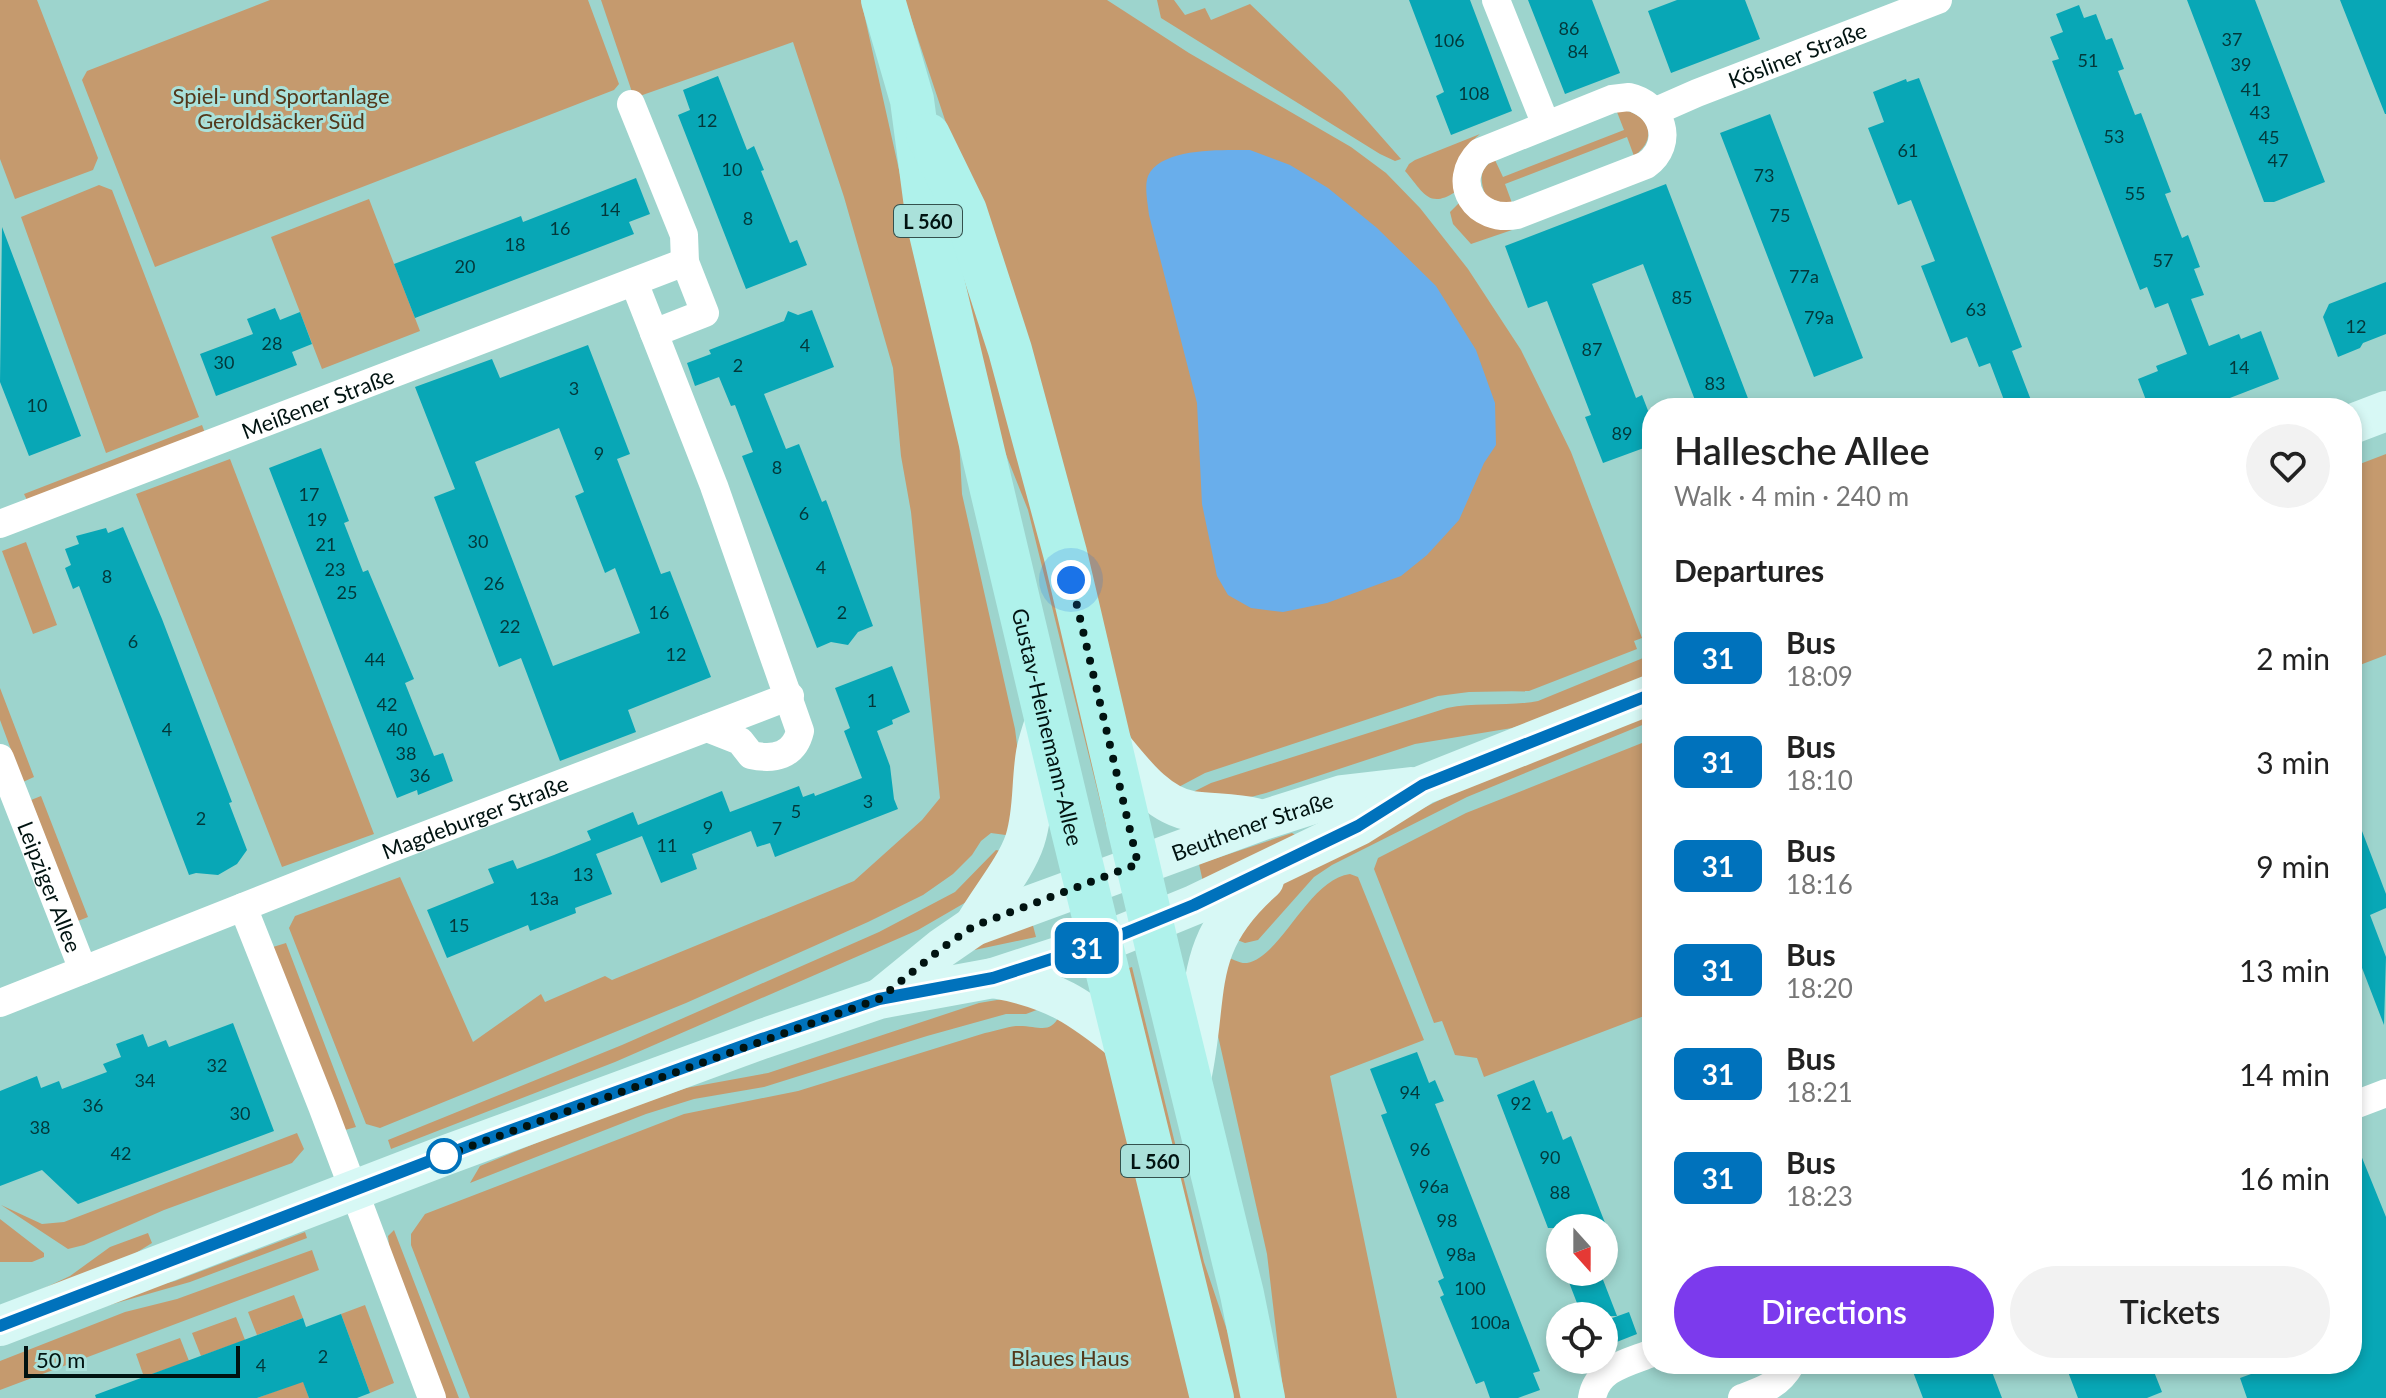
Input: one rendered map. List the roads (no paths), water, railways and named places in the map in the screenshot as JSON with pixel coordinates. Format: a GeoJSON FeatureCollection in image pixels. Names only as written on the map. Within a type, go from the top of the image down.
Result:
{"type":"FeatureCollection","features":[{"type":"Feature","properties":{"kind":"main road","name":"Gustav-Heinemann-Allee"},"geometry":{"type":"LineString","coordinates":[[883,0],[912,100],[928,221],[1212,1398]]}},
{"type":"Feature","properties":{"kind":"main road","name":"Gustav-Heinemann-Allee"},"geometry":{"type":"LineString","coordinates":[[912,100],[965,211],[1010,350],[1065,553],[1242,1294],[1263,1398]]}},
{"type":"Feature","properties":{"kind":"main road"},"geometry":{"type":"LineString","coordinates":[[2362,420],[2386,411]]}},
{"type":"Feature","properties":{"kind":"main road","name":"Beuthener Straße"},"geometry":{"type":"LineString","coordinates":[[0,1326],[562,1112],[879,999],[993,978],[1101,943],[1358,826],[1423,785],[1642,698]]}},
{"type":"Feature","properties":{"kind":"main road"},"geometry":{"type":"LineString","coordinates":[[974,926],[1013,866],[1025,840],[1032,803],[1036,751],[1046,717]]}},
{"type":"Feature","properties":{"kind":"main road"},"geometry":{"type":"LineString","coordinates":[[1110,744],[1148,787],[1176,806],[1189,811],[1232,812],[1263,820]]}},
{"type":"Feature","properties":{"kind":"main road","name":"Beuthener Straße"},"geometry":{"type":"LineString","coordinates":[[879,999],[974,926],[1138,864],[1342,795],[1423,785]]}},
{"type":"Feature","properties":{"kind":"main road"},"geometry":{"type":"LineString","coordinates":[[1191,1079],[1199,1044],[1204,974],[1214,941],[1251,891],[1288,859]]}},
{"type":"Feature","properties":{"kind":"main road"},"geometry":{"type":"LineString","coordinates":[[993,978],[1020,982],[1057,995],[1081,1009],[1126,1044]]}},
{"type":"Feature","properties":{"kind":"street"},"geometry":{"type":"LineString","coordinates":[[1496,0],[1546,125]]}},
{"type":"Feature","properties":{"kind":"street","name":"Kösliner Straße"},"geometry":{"type":"LineString","coordinates":[[1656,111],[1938,0]]}},
{"type":"Feature","properties":{"kind":"street"},"geometry":{"type":"LineString","coordinates":[[1620,98],[1637,99],[1656,111],[1663,139],[1657,154],[1646,165],[1517,215],[1502,217],[1481,209],[1471,198],[1467,182],[1470,165],[1490,147],[1620,98]]}},
{"type":"Feature","properties":{"kind":"street"},"geometry":{"type":"LineString","coordinates":[[631,104],[684,235],[685,262],[705,313],[654,333]]}},
{"type":"Feature","properties":{"kind":"street","name":"Meißener Straße"},"geometry":{"type":"LineString","coordinates":[[0,524],[685,262]]}},
{"type":"Feature","properties":{"kind":"street"},"geometry":{"type":"LineString","coordinates":[[634,282],[714,486],[800,731],[798,743],[785,754],[767,758],[751,755],[740,741],[707,728]]}},
{"type":"Feature","properties":{"kind":"street","name":"Magdeburger Straße"},"geometry":{"type":"LineString","coordinates":[[0,1003],[790,696]]}},
{"type":"Feature","properties":{"kind":"street","name":"Leipziger Allee"},"geometry":{"type":"LineString","coordinates":[[0,758],[83,970]]}},
{"type":"Feature","properties":{"kind":"street"},"geometry":{"type":"LineString","coordinates":[[243,907],[432,1398]]}},
{"type":"Feature","properties":{"kind":"street"},"geometry":{"type":"LineString","coordinates":[[2362,1102],[2386,1093]]}},
{"type":"Feature","properties":{"kind":"street"},"geometry":{"type":"LineString","coordinates":[[1592,1398],[1598,1380],[1607,1372],[1642,1357]]}},
{"type":"Feature","properties":{"kind":"street"},"geometry":{"type":"LineString","coordinates":[[1742,1398],[1774,1386],[1786,1374]]}},
{"type":"Feature","properties":{"kind":"water"},"geometry":{"type":"Polygon","coordinates":[[[1250,150],[1290,165],[1328,188],[1377,228],[1436,286],[1476,350],[1495,403],[1496,445],[1484,463],[1459,520],[1427,555],[1401,576],[1327,603],[1283,612],[1251,608],[1228,595],[1217,576],[1202,504],[1197,403],[1149,215],[1146,185],[1155,167],[1179,155],[1250,150]]]}},
{"type":"Feature","properties":{"kind":"park label","name":"Spiel- und Sportanlage Geroldsäcker Süd"},"geometry":{"type":"Point","coordinates":[281,108]}},
{"type":"Feature","properties":{"kind":"park label","name":"Blaues Haus"},"geometry":{"type":"Point","coordinates":[1070,1357]}}]}
